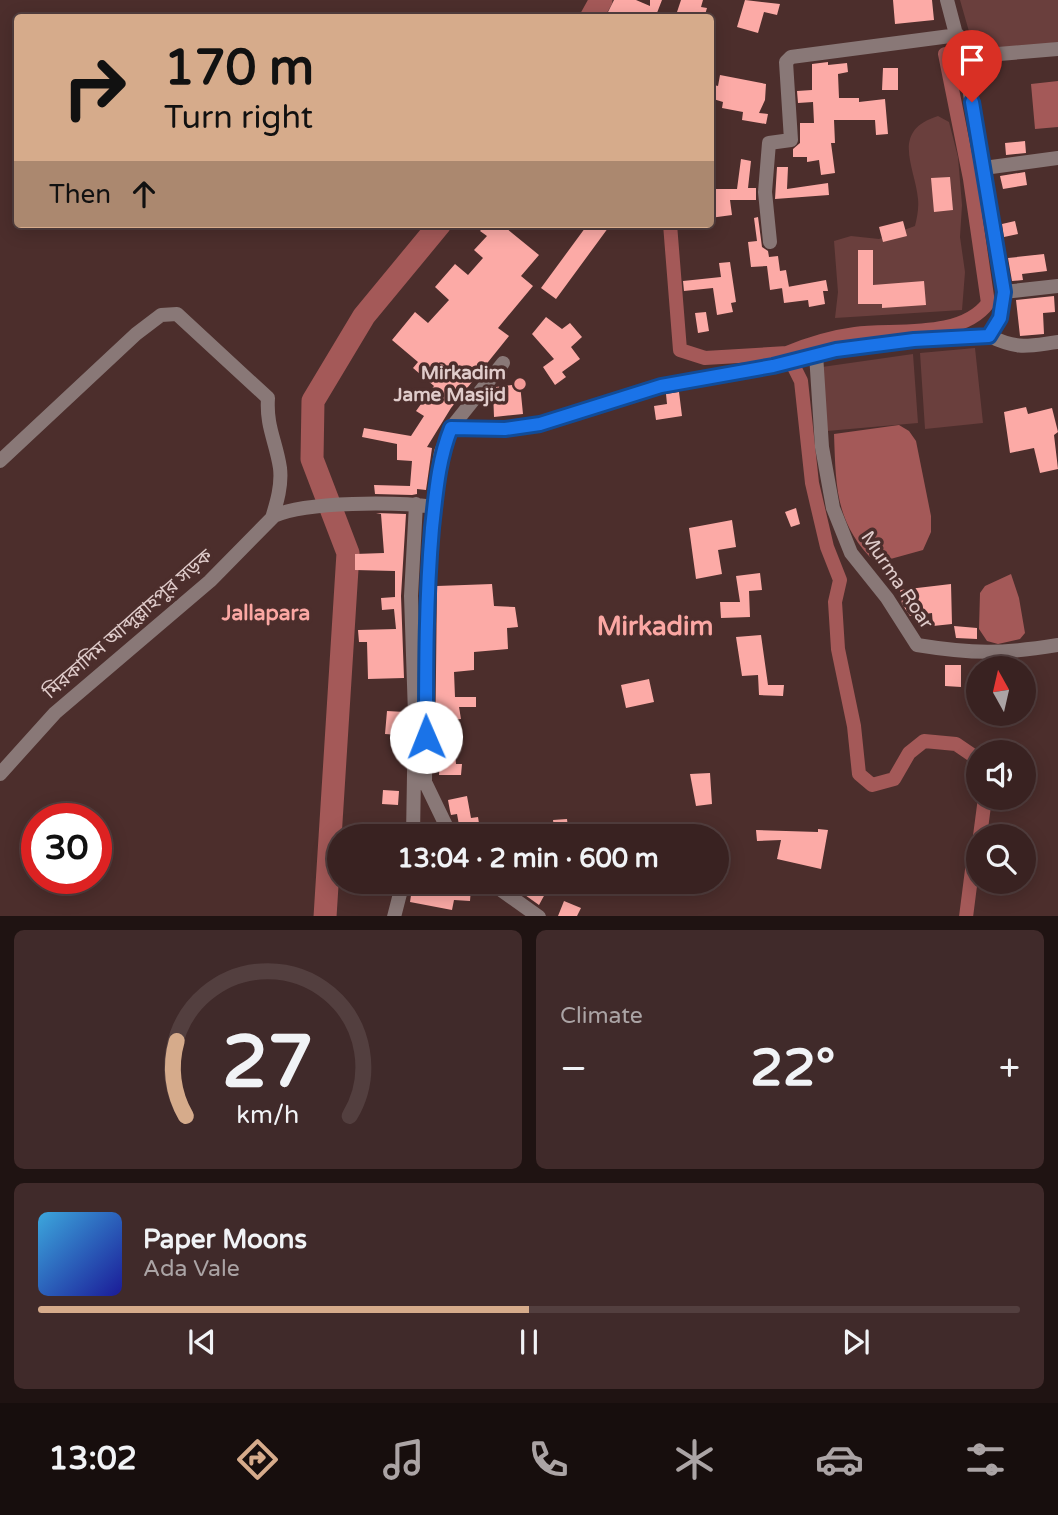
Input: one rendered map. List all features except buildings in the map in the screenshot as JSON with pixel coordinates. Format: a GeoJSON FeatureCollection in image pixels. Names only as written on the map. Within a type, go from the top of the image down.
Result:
{"type":"FeatureCollection","features":[{"type":"Feature","properties":{"kind":"street"},"geometry":{"type":"LineString","coordinates":[[947,0],[963,57],[1004,292],[1000,318],[989,336]]}},
{"type":"Feature","properties":{"kind":"street"},"geometry":{"type":"LineString","coordinates":[[770,242],[766,166],[769,143],[791,141],[786,62],[791,57],[958,35]]}},
{"type":"Feature","properties":{"kind":"street"},"geometry":{"type":"LineString","coordinates":[[963,57],[1058,49]]}},
{"type":"Feature","properties":{"kind":"street"},"geometry":{"type":"LineString","coordinates":[[984,168],[1058,158]]}},
{"type":"Feature","properties":{"kind":"street"},"geometry":{"type":"LineString","coordinates":[[1004,292],[1058,286]]}},
{"type":"Feature","properties":{"kind":"street"},"geometry":{"type":"LineString","coordinates":[[0,461],[136,334],[161,315],[177,314],[268,398],[267,423],[280,469],[279,494],[272,517]]}},
{"type":"Feature","properties":{"kind":"street"},"geometry":{"type":"LineString","coordinates":[[451,428],[505,429],[540,424],[661,386],[914,340],[989,336],[1021,348],[1058,342]]}},
{"type":"Feature","properties":{"kind":"street","name":"Murma Roar"},"geometry":{"type":"LineString","coordinates":[[809,357],[834,508],[851,553],[887,598],[917,645],[970,654],[1017,652],[1058,645]]}},
{"type":"Feature","properties":{"kind":"street"},"geometry":{"type":"LineString","coordinates":[[444,824],[431,801],[425,782],[427,582],[441,452],[451,428],[503,363]]}},
{"type":"Feature","properties":{"kind":"street","name":"মিরকাদিম আব্দুল্লাহপুর সড়ক"},"geometry":{"type":"LineString","coordinates":[[0,774],[55,713],[210,581],[272,517],[288,512],[365,503],[434,507]]}},
{"type":"Feature","properties":{"kind":"street"},"geometry":{"type":"LineString","coordinates":[[413,824],[415,714],[411,596],[416,505]]}},
{"type":"Feature","properties":{"kind":"street"},"geometry":{"type":"LineString","coordinates":[[394,916],[400,894]]}},
{"type":"Feature","properties":{"kind":"street"},"geometry":{"type":"LineString","coordinates":[[507,894],[539,916]]}},
{"type":"Feature","properties":{"kind":"shaded area"},"geometry":{"type":"Polygon","coordinates":[[[960,0],[1058,0],[1058,42],[976,56],[960,0]]]}},
{"type":"Feature","properties":{"kind":"shaded area"},"geometry":{"type":"Polygon","coordinates":[[[1058,81],[1058,127],[1035,129],[1031,84],[1058,81]]]}},
{"type":"Feature","properties":{"kind":"shaded area"},"geometry":{"type":"Polygon","coordinates":[[[938,116],[949,122],[958,157],[962,205],[960,237],[965,272],[962,310],[835,318],[838,292],[834,241],[851,236],[879,239],[915,226],[918,202],[910,162],[910,140],[914,131],[923,123],[938,116]]]}},
{"type":"Feature","properties":{"kind":"shaded area"},"geometry":{"type":"Polygon","coordinates":[[[975,348],[983,423],[925,429],[920,353],[975,348]]]}},
{"type":"Feature","properties":{"kind":"shaded area"},"geometry":{"type":"Polygon","coordinates":[[[913,354],[918,423],[827,431],[822,367],[913,354]]]}},
{"type":"Feature","properties":{"kind":"shaded area"},"geometry":{"type":"Polygon","coordinates":[[[899,425],[909,431],[916,441],[931,516],[931,532],[923,550],[876,563],[852,534],[840,504],[834,434],[899,425]]]}},
{"type":"Feature","properties":{"kind":"shaded area"},"geometry":{"type":"Polygon","coordinates":[[[1011,574],[1019,598],[1025,633],[1020,639],[998,644],[987,641],[979,629],[980,593],[985,586],[1011,574]]]}},
{"type":"Feature","properties":{"kind":"waterway"},"geometry":{"type":"LineString","coordinates":[[593,14],[601,0]]}},
{"type":"Feature","properties":{"kind":"waterway"},"geometry":{"type":"LineString","coordinates":[[787,353],[846,335],[945,327],[962,322],[988,303],[970,179],[945,54]]}},
{"type":"Feature","properties":{"kind":"waterway"},"geometry":{"type":"LineString","coordinates":[[325,916],[348,553],[312,459],[313,401],[364,316],[437,228]]}},
{"type":"Feature","properties":{"kind":"waterway"},"geometry":{"type":"LineString","coordinates":[[670,228],[680,350],[705,358],[787,353],[801,381],[812,483],[827,547],[840,580],[835,602],[838,649],[854,726],[859,774],[872,785],[894,779],[909,753],[924,741],[956,744],[966,751]]}},
{"type":"Feature","properties":{"kind":"waterway"},"geometry":{"type":"LineString","coordinates":[[982,824],[983,810]]}},
{"type":"Feature","properties":{"kind":"waterway"},"geometry":{"type":"LineString","coordinates":[[966,916],[969,894]]}},
{"type":"Feature","properties":{"kind":"place","name":"Mirkadim Jame Masjid"},"geometry":{"type":"Point","coordinates":[520,384]}},
{"type":"Feature","properties":{"kind":"district","name":"Jallapara"},"geometry":{"type":"Point","coordinates":[266,613]}},
{"type":"Feature","properties":{"kind":"district","name":"Mirkadim"},"geometry":{"type":"Point","coordinates":[655,626]}},
{"type":"Feature","properties":{"kind":"route"},"geometry":{"type":"LineString","coordinates":[[426,737],[427,582],[437,477],[441,452],[451,428],[505,429],[540,424],[661,386],[773,366],[836,350],[914,340],[989,336],[1000,318],[1004,292],[972,102]]}}]}
